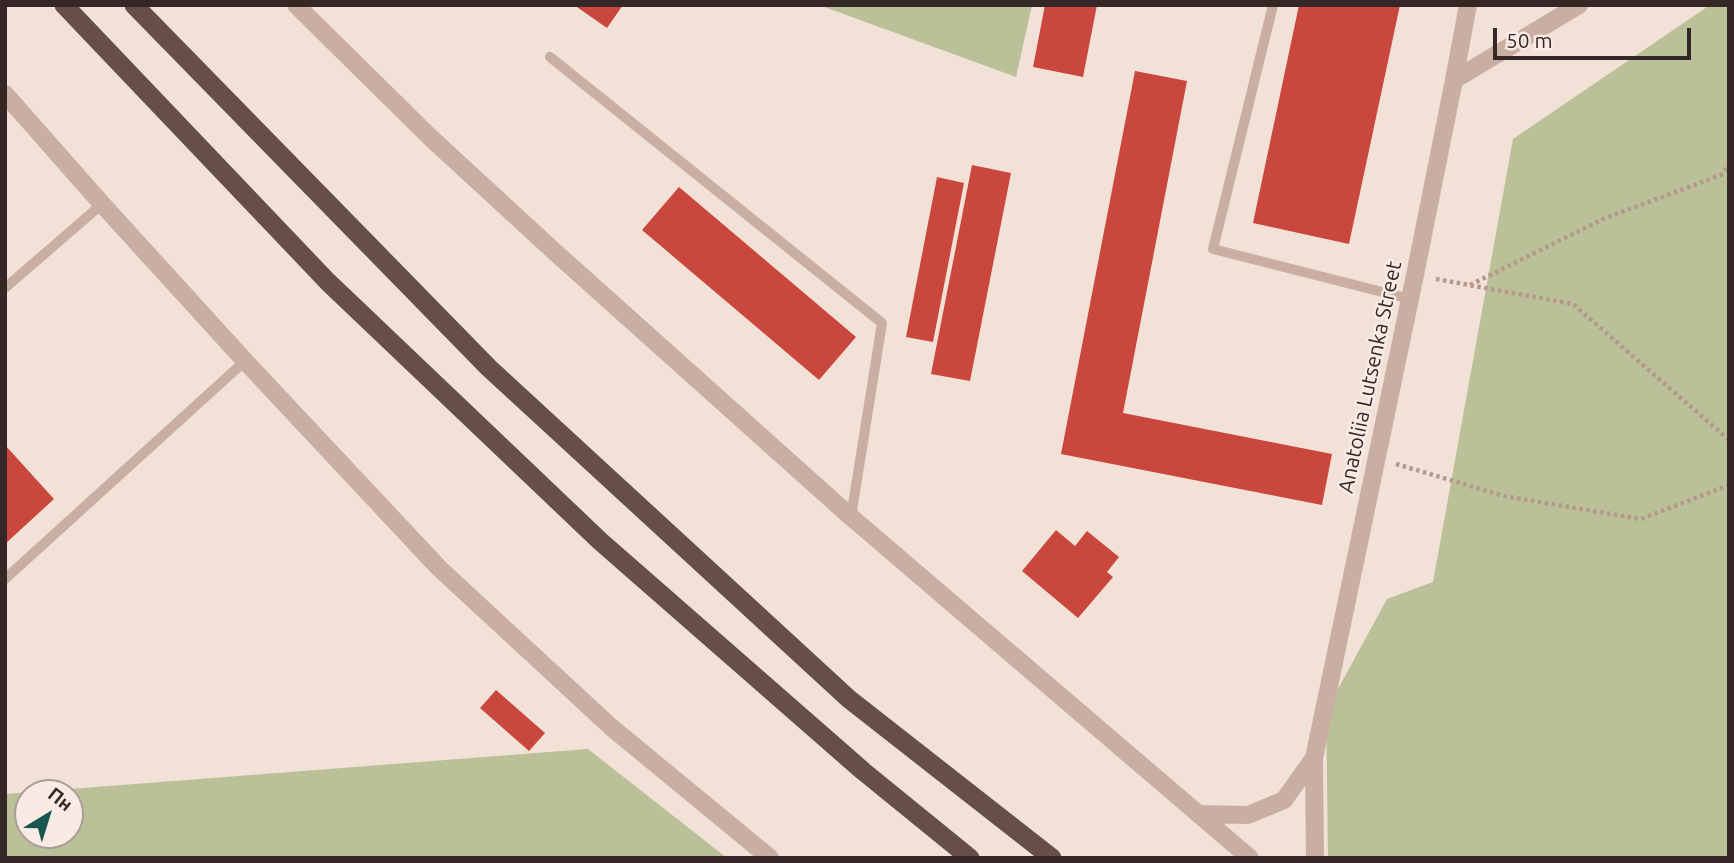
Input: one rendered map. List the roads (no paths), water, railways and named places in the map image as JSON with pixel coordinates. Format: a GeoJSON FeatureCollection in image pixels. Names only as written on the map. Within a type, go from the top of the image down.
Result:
{"type":"FeatureCollection","features":[{"type":"Feature","properties":{"kind":"highway"},"geometry":{"type":"LineString","coordinates":[[64,5],[328,282],[600,541],[863,771],[970,858]]}},
{"type":"Feature","properties":{"kind":"highway"},"geometry":{"type":"LineString","coordinates":[[134,5],[500,377],[849,699],[1052,858]]}},
{"type":"Feature","properties":{"kind":"street"},"geometry":{"type":"LineString","coordinates":[[296,5],[432,139],[851,517],[1250,858]]}},
{"type":"Feature","properties":{"kind":"street","name":"Anatoliia Lutsenka Street"},"geometry":{"type":"LineString","coordinates":[[1315,858],[1314,758],[1415,275],[1468,5]]}},
{"type":"Feature","properties":{"kind":"street"},"geometry":{"type":"LineString","coordinates":[[1454,80],[1579,5]]}},
{"type":"Feature","properties":{"kind":"street"},"geometry":{"type":"LineString","coordinates":[[5,94],[102,204],[439,568],[611,727],[770,858]]}},
{"type":"Feature","properties":{"kind":"street","name":"Anatoliia Lutsenka Street"},"geometry":{"type":"LineString","coordinates":[[1199,814],[1248,815],[1284,800],[1314,758]]}},
{"type":"Feature","properties":{"kind":"lane"},"geometry":{"type":"LineString","coordinates":[[1273,5],[1213,249],[1410,299]]}},
{"type":"Feature","properties":{"kind":"lane"},"geometry":{"type":"LineString","coordinates":[[550,57],[882,323],[851,517]]}},
{"type":"Feature","properties":{"kind":"lane"},"geometry":{"type":"LineString","coordinates":[[5,289],[102,204]]}},
{"type":"Feature","properties":{"kind":"lane"},"geometry":{"type":"LineString","coordinates":[[5,579],[245,360]]}}]}
